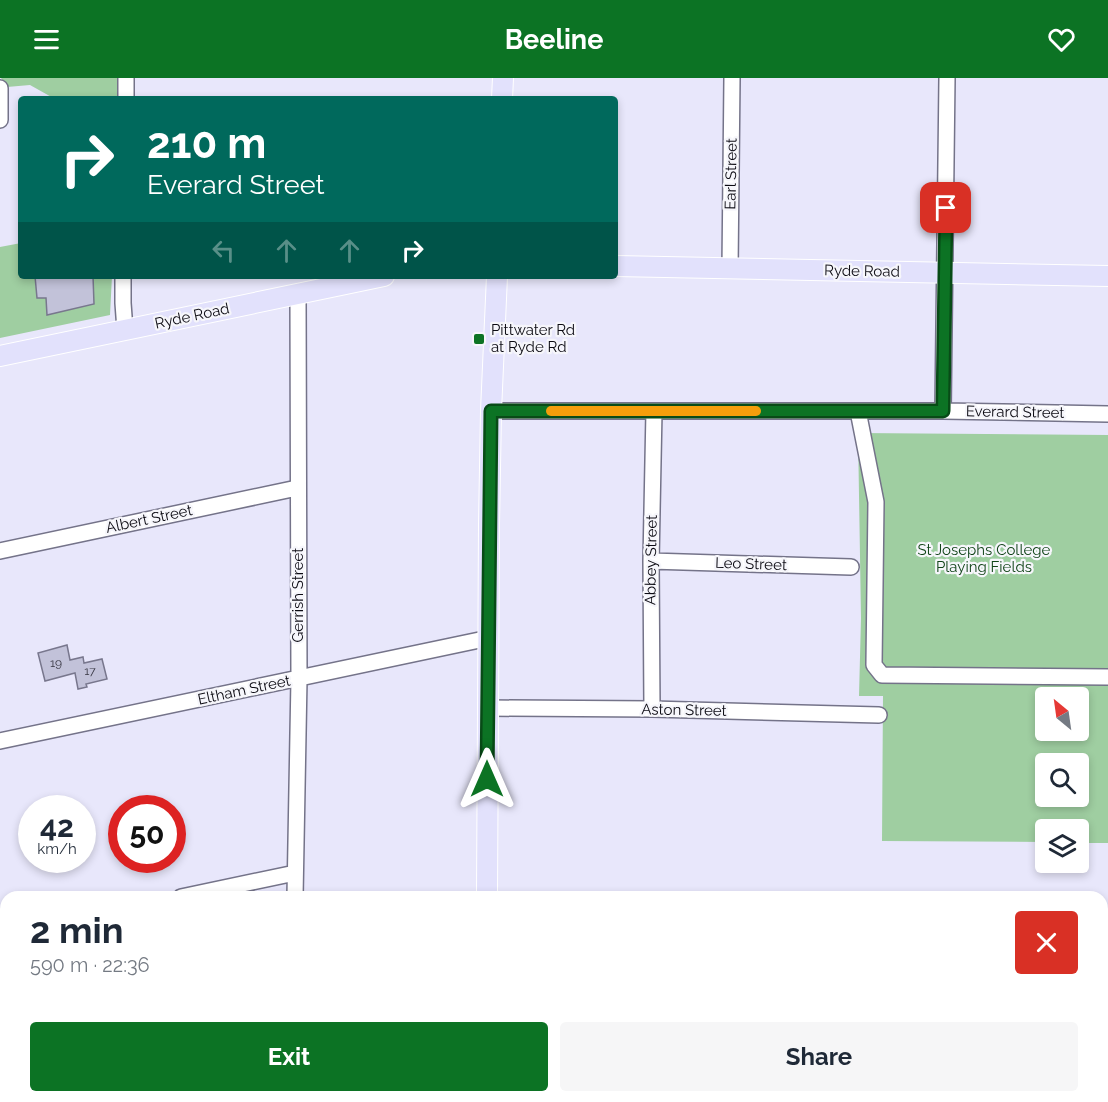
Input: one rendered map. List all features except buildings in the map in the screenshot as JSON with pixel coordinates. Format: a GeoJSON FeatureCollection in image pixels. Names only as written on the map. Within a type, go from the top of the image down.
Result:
{"type":"FeatureCollection","features":[{"type":"Feature","properties":{"kind":"main road"},"geometry":{"type":"LineString","coordinates":[[502,96],[503,78]]}},
{"type":"Feature","properties":{"kind":"main road","name":"Ryde Road"},"geometry":{"type":"LineString","coordinates":[[618,266],[1108,276]]}},
{"type":"Feature","properties":{"kind":"main road","name":"Ryde Road"},"geometry":{"type":"LineString","coordinates":[[0,356],[370,279]]}},
{"type":"Feature","properties":{"kind":"main road"},"geometry":{"type":"LineString","coordinates":[[487,891],[491,411],[497,279]]}},
{"type":"Feature","properties":{"kind":"street"},"geometry":{"type":"LineString","coordinates":[[126,78],[126,96]]}},
{"type":"Feature","properties":{"kind":"street","name":"Earl Street"},"geometry":{"type":"LineString","coordinates":[[730,269],[732,78]]}},
{"type":"Feature","properties":{"kind":"street"},"geometry":{"type":"LineString","coordinates":[[943,411],[946,78]]}},
{"type":"Feature","properties":{"kind":"street"},"geometry":{"type":"LineString","coordinates":[[0,88],[0,120]]}},
{"type":"Feature","properties":{"kind":"street"},"geometry":{"type":"LineString","coordinates":[[123,279],[125,330]]}},
{"type":"Feature","properties":{"kind":"street","name":"Gerrish Street"},"geometry":{"type":"LineString","coordinates":[[295,891],[298,679],[298,294]]}},
{"type":"Feature","properties":{"kind":"street","name":"Everard Street"},"geometry":{"type":"LineString","coordinates":[[491,411],[943,411],[1108,414]]}},
{"type":"Feature","properties":{"kind":"street","name":"Abbey Street"},"geometry":{"type":"LineString","coordinates":[[652,709],[651,561],[654,411]]}},
{"type":"Feature","properties":{"kind":"street"},"geometry":{"type":"LineString","coordinates":[[858,411],[876,502],[874,665],[882,675],[1108,677]]}},
{"type":"Feature","properties":{"kind":"street","name":"Albert Street"},"geometry":{"type":"LineString","coordinates":[[0,551],[297,488]]}},
{"type":"Feature","properties":{"kind":"street","name":"Leo Street"},"geometry":{"type":"LineString","coordinates":[[651,561],[851,567]]}},
{"type":"Feature","properties":{"kind":"street","name":"Eltham Street"},"geometry":{"type":"LineString","coordinates":[[0,741],[489,638]]}},
{"type":"Feature","properties":{"kind":"street","name":"Aston Street"},"geometry":{"type":"LineString","coordinates":[[488,708],[879,714]]}},
{"type":"Feature","properties":{"kind":"street"},"geometry":{"type":"LineString","coordinates":[[210,891],[295,873]]}},
{"type":"Feature","properties":{"kind":"green space"},"geometry":{"type":"Polygon","coordinates":[[[1,78],[117,78],[117,96],[50,96],[30,85],[7,87],[1,78]]]}},
{"type":"Feature","properties":{"kind":"green space"},"geometry":{"type":"Polygon","coordinates":[[[18,244],[18,279],[112,279],[110,315],[0,338],[0,247],[18,244]]]}},
{"type":"Feature","properties":{"kind":"green space","name":"St Josephs College Playing Fields"},"geometry":{"type":"Polygon","coordinates":[[[858,433],[1108,435],[1108,843],[1089,843],[1089,819],[1035,819],[1035,842],[882,841],[883,696],[859,696],[861,618],[858,433]]]}},
{"type":"Feature","properties":{"kind":"slow traffic"},"geometry":{"type":"LineString","coordinates":[[551,411],[756,411]]}},
{"type":"Feature","properties":{"kind":"place","name":"Pittwater Rd at Ryde Rd"},"geometry":{"type":"Point","coordinates":[479,339]}},
{"type":"Feature","properties":{"kind":"route"},"geometry":{"type":"LineString","coordinates":[[487,779],[491,411],[943,411],[946,208]]}}]}
